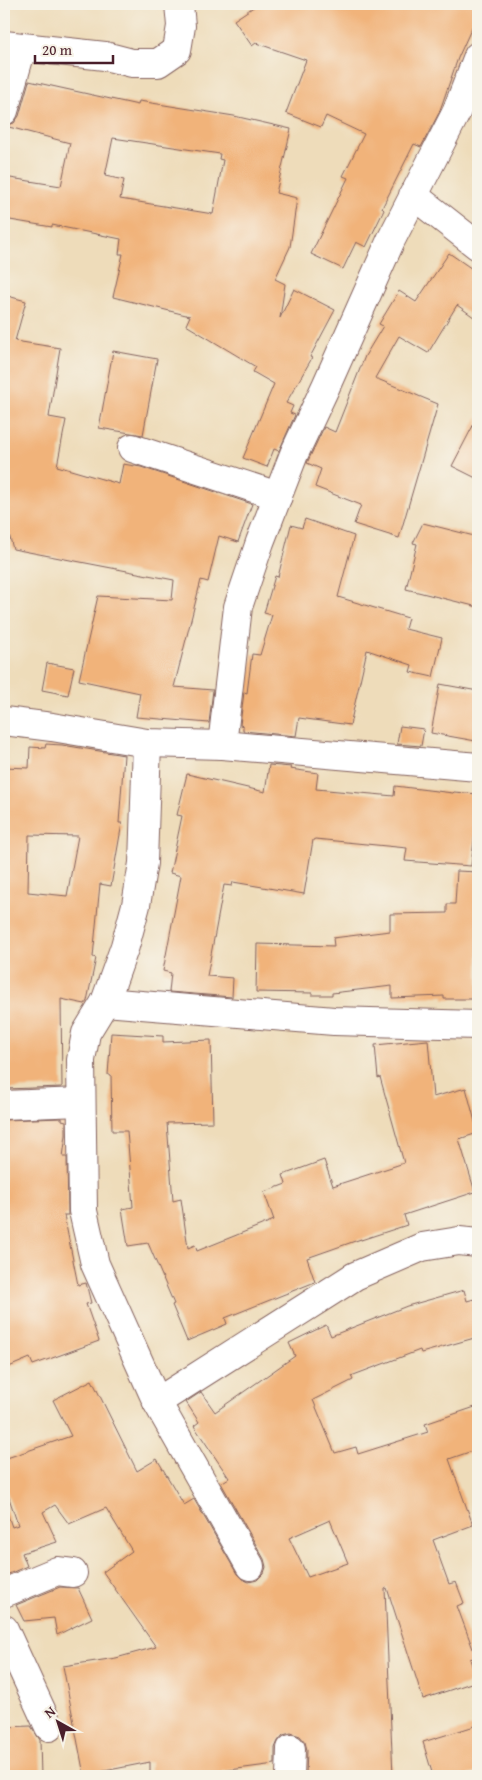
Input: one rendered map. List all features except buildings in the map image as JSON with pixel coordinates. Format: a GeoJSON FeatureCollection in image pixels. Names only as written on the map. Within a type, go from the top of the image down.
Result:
{"type":"FeatureCollection","features":[{"type":"Feature","properties":{"kind":"street"},"geometry":{"type":"LineString","coordinates":[[4,111],[13,46],[105,56],[132,63],[158,63],[176,50],[181,26],[179,4]]}},
{"type":"Feature","properties":{"kind":"street"},"geometry":{"type":"LineString","coordinates":[[222,745],[238,607],[278,496],[294,454],[371,283],[413,195],[456,113],[478,56]]}},
{"type":"Feature","properties":{"kind":"street"},"geometry":{"type":"LineString","coordinates":[[413,195],[478,246]]}},
{"type":"Feature","properties":{"kind":"street"},"geometry":{"type":"LineString","coordinates":[[132,448],[278,496]]}},
{"type":"Feature","properties":{"kind":"street"},"geometry":{"type":"LineString","coordinates":[[4,721],[147,743],[222,745],[478,767]]}},
{"type":"Feature","properties":{"kind":"street"},"geometry":{"type":"LineString","coordinates":[[147,743],[143,863],[136,905],[125,946],[104,1002],[86,1033],[81,1060],[83,1211],[95,1264],[157,1402],[250,1566]]}},
{"type":"Feature","properties":{"kind":"street"},"geometry":{"type":"LineString","coordinates":[[104,1002],[334,1021],[478,1025]]}},
{"type":"Feature","properties":{"kind":"street"},"geometry":{"type":"LineString","coordinates":[[4,1105],[81,1102]]}},
{"type":"Feature","properties":{"kind":"street"},"geometry":{"type":"LineString","coordinates":[[157,1402],[355,1276],[422,1247],[459,1241],[478,1243]]}},
{"type":"Feature","properties":{"kind":"street"},"geometry":{"type":"LineString","coordinates":[[4,1592],[57,1571],[73,1573]]}},
{"type":"Feature","properties":{"kind":"street"},"geometry":{"type":"LineString","coordinates":[[4,1628],[49,1727]]}},
{"type":"Feature","properties":{"kind":"street"},"geometry":{"type":"LineString","coordinates":[[290,1776],[291,1749]]}}]}
